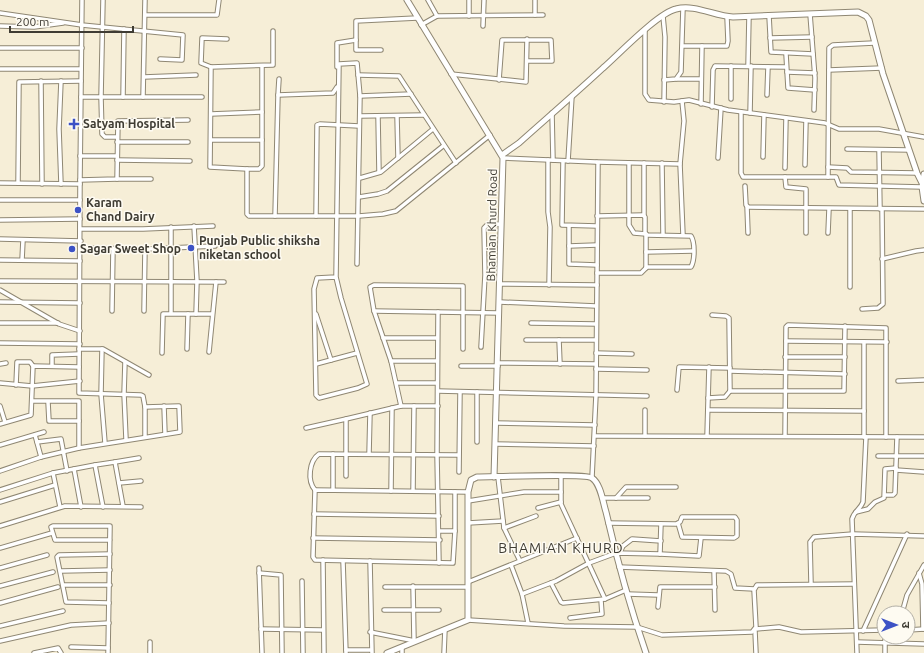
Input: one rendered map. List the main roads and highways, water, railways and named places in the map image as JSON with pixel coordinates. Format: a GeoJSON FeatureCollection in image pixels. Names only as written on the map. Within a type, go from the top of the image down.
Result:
{"type":"FeatureCollection","features":[{"type":"Feature","properties":{"kind":"place","name":"Satyam Hospital"},"geometry":{"type":"Point","coordinates":[74,124]}},
{"type":"Feature","properties":{"kind":"place","name":"Karam Chand Dairy"},"geometry":{"type":"Point","coordinates":[78,210]}},
{"type":"Feature","properties":{"kind":"place","name":"Punjab Public shiksha niketan school"},"geometry":{"type":"Point","coordinates":[191,248]}},
{"type":"Feature","properties":{"kind":"place","name":"Sagar Sweet Shop"},"geometry":{"type":"Point","coordinates":[72,249]}},
{"type":"Feature","properties":{"kind":"district","name":"BHAMIAN KHURD"},"geometry":{"type":"Point","coordinates":[561,548]}}]}
